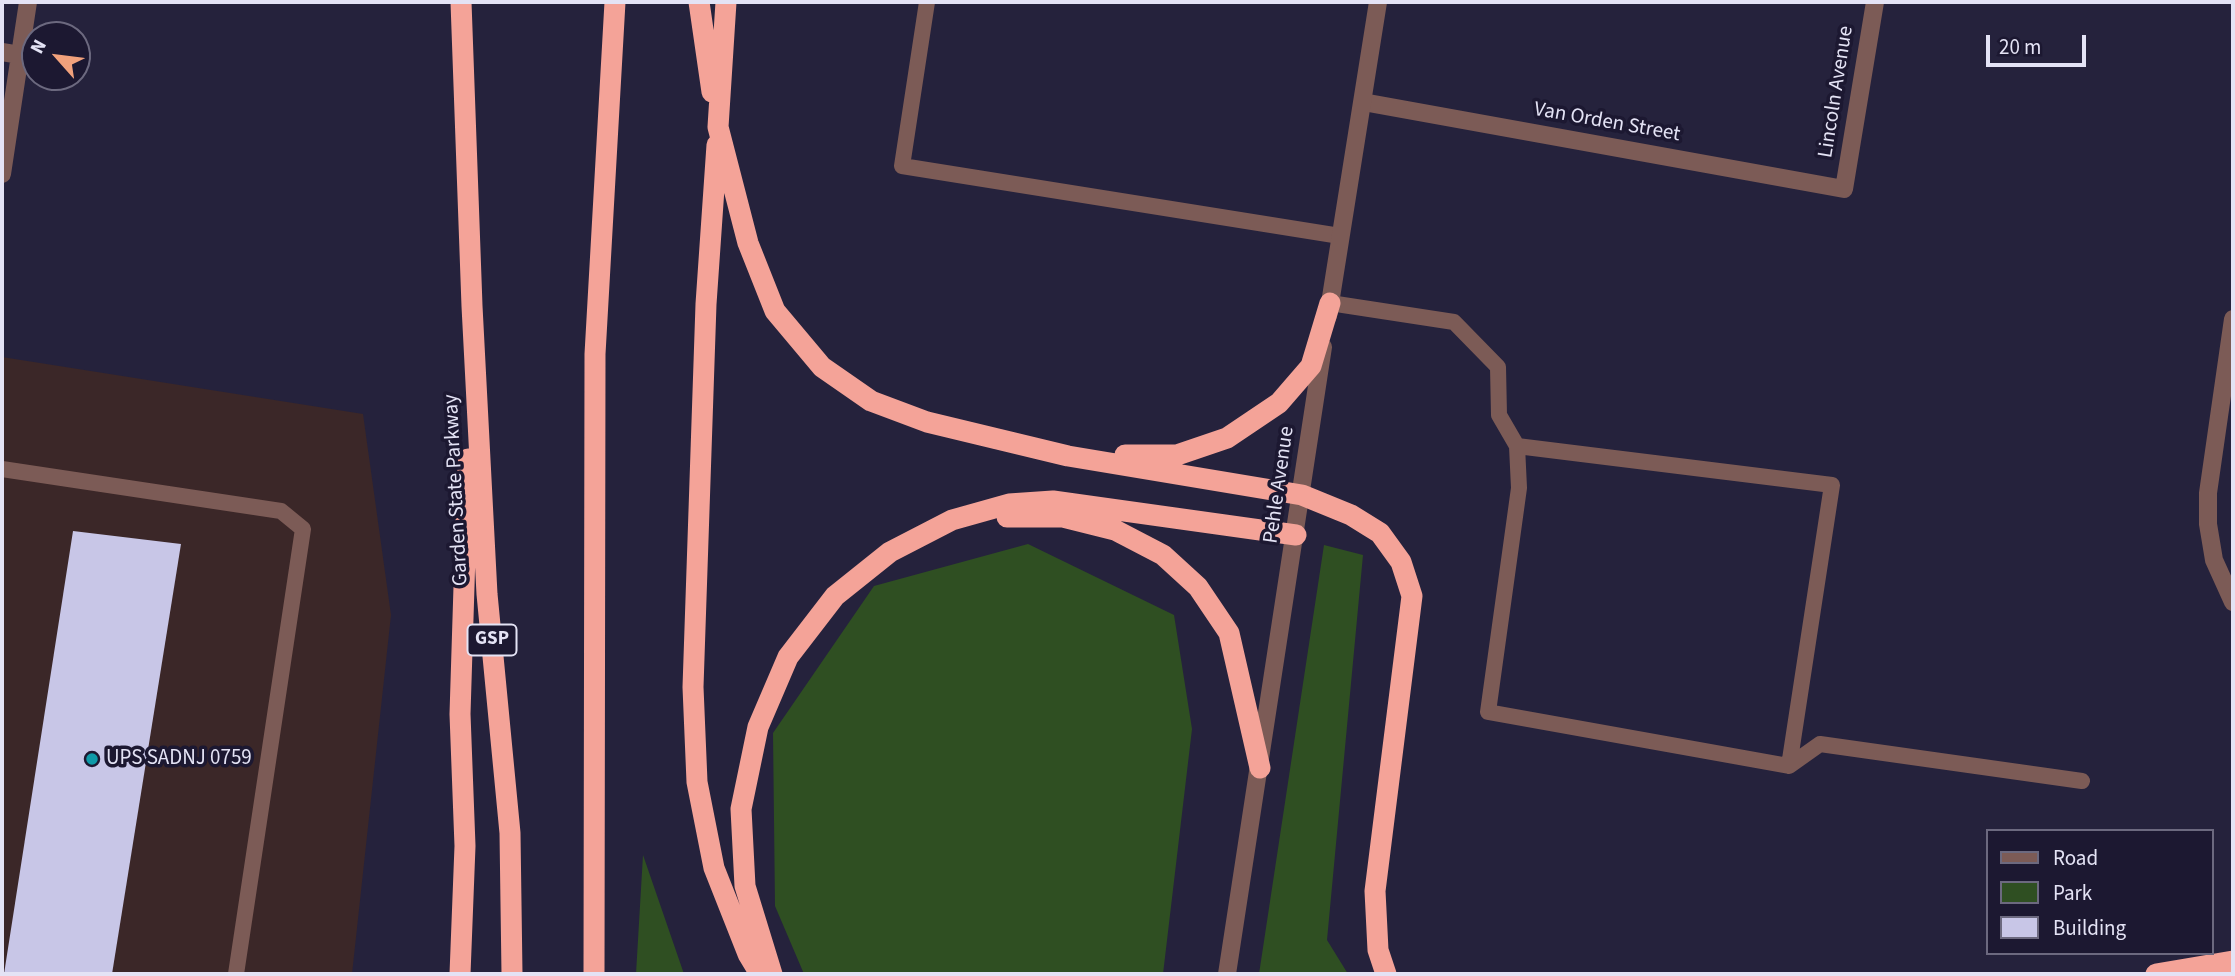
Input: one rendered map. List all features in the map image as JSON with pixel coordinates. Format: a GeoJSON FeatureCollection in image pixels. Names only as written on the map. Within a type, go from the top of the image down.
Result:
{"type":"FeatureCollection","features":[{"type":"Feature","properties":{"kind":"highway","name":"Garden State Parkway"},"geometry":{"type":"LineString","coordinates":[[461,2],[472,306],[487,594],[510,833],[512,974]]}},
{"type":"Feature","properties":{"kind":"highway"},"geometry":{"type":"LineString","coordinates":[[594,974],[596,354],[615,2]]}},
{"type":"Feature","properties":{"kind":"highway"},"geometry":{"type":"LineString","coordinates":[[699,2],[718,127],[748,243],[775,311],[822,367],[871,401],[927,422],[1068,456],[1302,495],[1351,514],[1380,533],[1401,562],[1412,596],[1375,891],[1378,950],[1387,974]]}},
{"type":"Feature","properties":{"kind":"highway"},"geometry":{"type":"LineString","coordinates":[[726,2],[706,304],[694,659],[697,782],[714,868],[748,954],[760,974]]}},
{"type":"Feature","properties":{"kind":"highway"},"geometry":{"type":"LineString","coordinates":[[1068,456],[1177,455],[1227,438],[1279,403],[1311,366],[1330,303]]}},
{"type":"Feature","properties":{"kind":"highway"},"geometry":{"type":"LineString","coordinates":[[460,974],[465,846],[460,715],[472,306]]}},
{"type":"Feature","properties":{"kind":"highway"},"geometry":{"type":"LineString","coordinates":[[772,974],[745,886],[741,808],[758,727],[788,657],[835,596],[890,552],[952,520],[1009,504],[1052,501],[1296,535]]}},
{"type":"Feature","properties":{"kind":"highway"},"geometry":{"type":"LineString","coordinates":[[952,520],[1016,516],[1063,517],[1115,530],[1163,555],[1198,587],[1229,634],[1260,768]]}},
{"type":"Feature","properties":{"kind":"highway"},"geometry":{"type":"LineString","coordinates":[[2156,974],[2233,961]]}},
{"type":"Feature","properties":{"kind":"street"},"geometry":{"type":"LineString","coordinates":[[2,174],[28,2]]}},
{"type":"Feature","properties":{"kind":"street","name":"Pehle Avenue"},"geometry":{"type":"LineString","coordinates":[[1227,974],[1378,2]]}},
{"type":"Feature","properties":{"kind":"street","name":"Lincoln Avenue"},"geometry":{"type":"LineString","coordinates":[[1844,189],[1875,2]]}},
{"type":"Feature","properties":{"kind":"street"},"geometry":{"type":"LineString","coordinates":[[2,52],[20,55]]}},
{"type":"Feature","properties":{"kind":"street","name":"Van Orden Street"},"geometry":{"type":"LineString","coordinates":[[1363,102],[1844,189]]}},
{"type":"Feature","properties":{"kind":"street"},"geometry":{"type":"LineString","coordinates":[[2233,319],[2208,503],[2208,524],[2214,560],[2233,602]]}},
{"type":"Feature","properties":{"kind":"lane"},"geometry":{"type":"LineString","coordinates":[[927,2],[902,166],[1340,236]]}},
{"type":"Feature","properties":{"kind":"lane"},"geometry":{"type":"LineString","coordinates":[[1330,303],[1454,322],[1498,367],[1499,415],[1517,446],[1519,488],[1488,712],[1789,766],[1820,744],[2082,781]]}},
{"type":"Feature","properties":{"kind":"lane"},"geometry":{"type":"LineString","coordinates":[[1517,446],[1832,485],[1789,766]]}},
{"type":"Feature","properties":{"kind":"lane"},"geometry":{"type":"LineString","coordinates":[[2,469],[281,511],[303,529],[236,974]]}},
{"type":"Feature","properties":{"kind":"shaded area"},"geometry":{"type":"Polygon","coordinates":[[[2,357],[363,414],[391,615],[352,974],[2,974],[2,357]]]}},
{"type":"Feature","properties":{"kind":"green space"},"geometry":{"type":"Polygon","coordinates":[[[1028,544],[1174,615],[1192,729],[1163,974],[804,974],[775,906],[773,733],[874,586],[1028,544]]]}},
{"type":"Feature","properties":{"kind":"green space"},"geometry":{"type":"Polygon","coordinates":[[[1324,545],[1363,555],[1327,940],[1348,974],[1259,974],[1324,545]]]}},
{"type":"Feature","properties":{"kind":"green space"},"geometry":{"type":"Polygon","coordinates":[[[643,855],[684,974],[636,974],[643,855]]]}},
{"type":"Feature","properties":{"kind":"building","name":"UPS SADNJ 0759"},"geometry":{"type":"Polygon","coordinates":[[[73,531],[181,544],[112,974],[4,974],[73,531]]]}},
{"type":"Feature","properties":{"kind":"place","name":"UPS SADNJ 0759"},"geometry":{"type":"Point","coordinates":[92,759]}}]}
